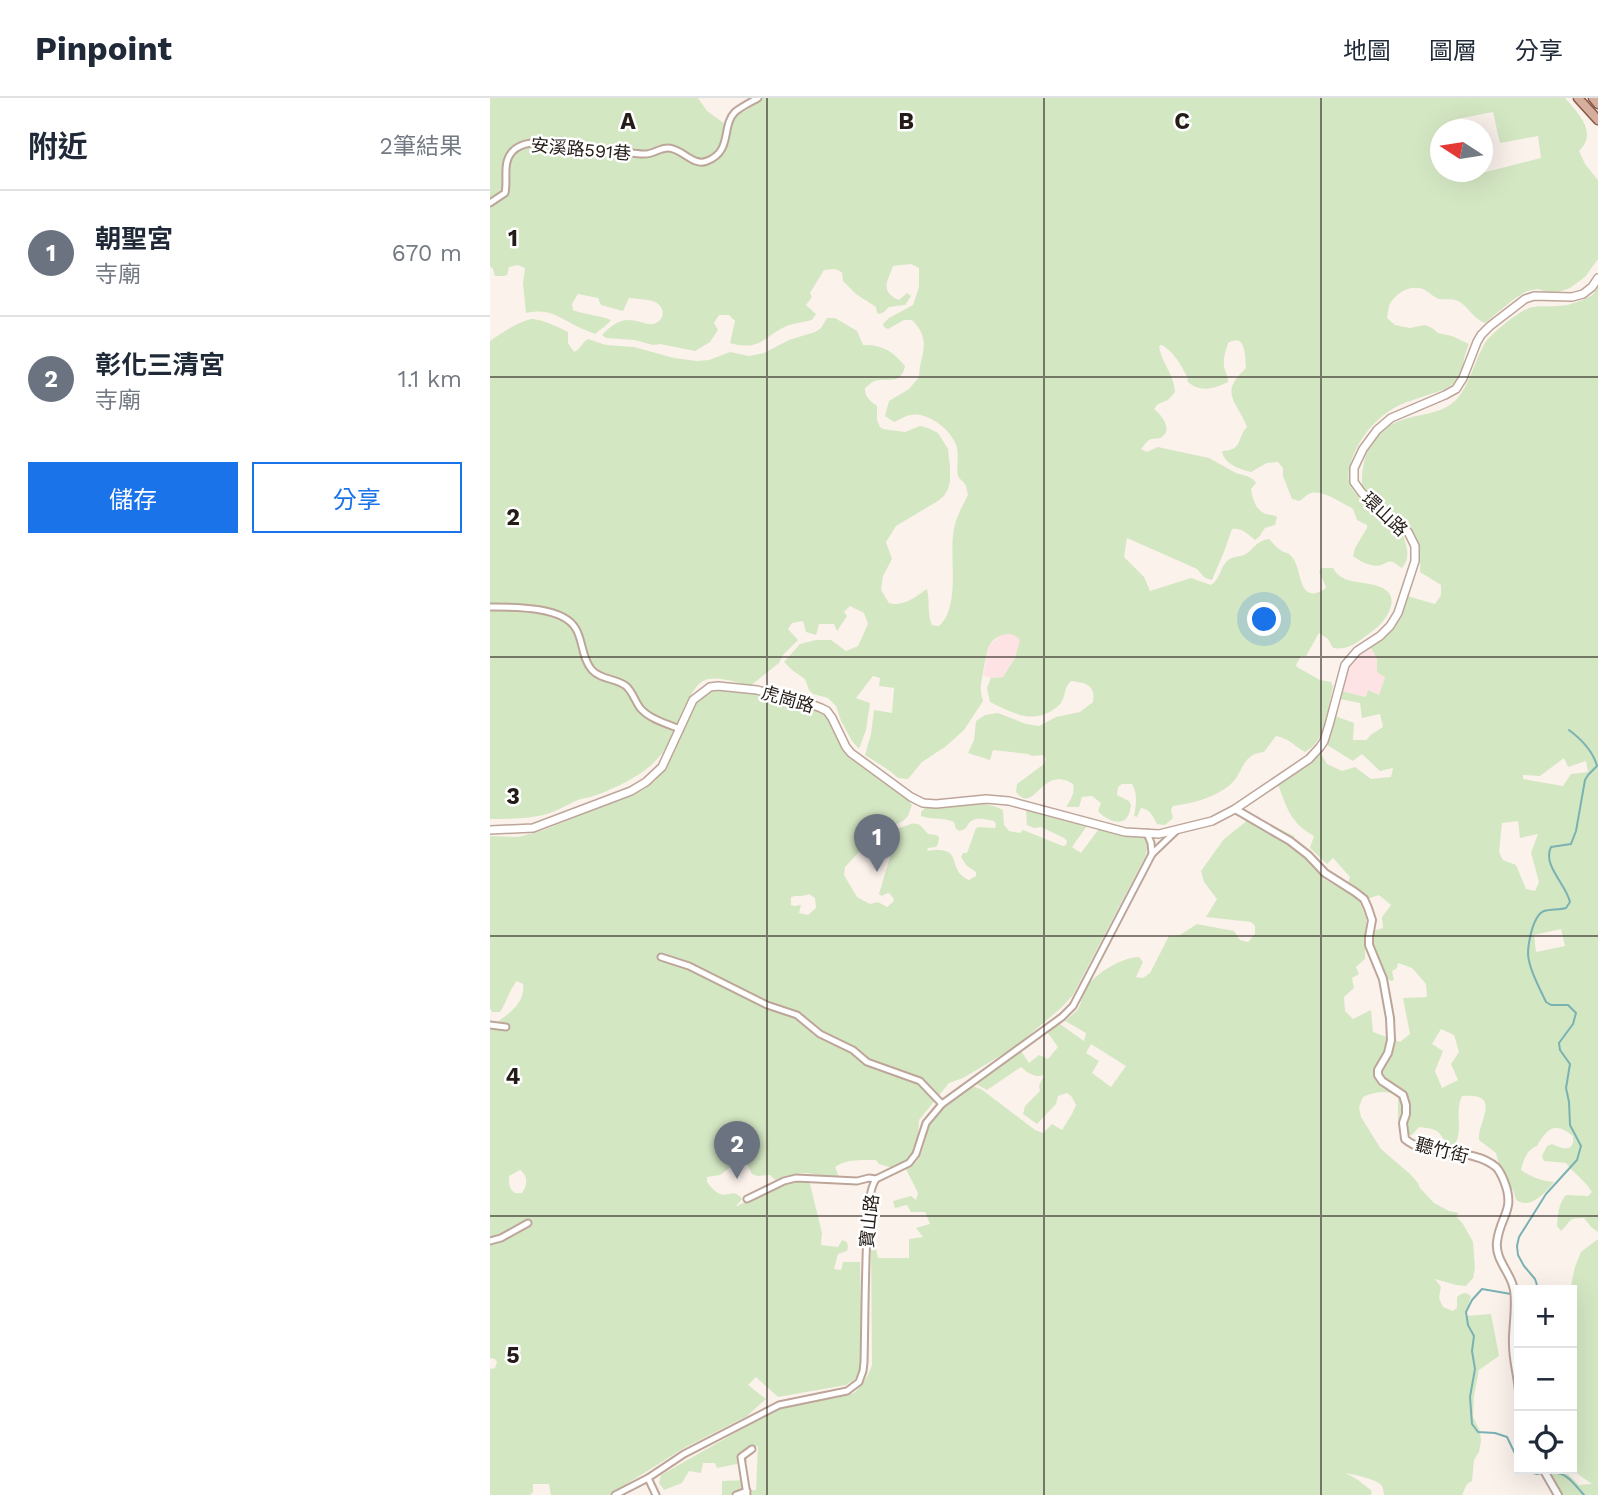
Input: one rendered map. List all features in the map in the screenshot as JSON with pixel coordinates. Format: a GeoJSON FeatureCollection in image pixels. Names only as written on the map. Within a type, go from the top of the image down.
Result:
{"type":"FeatureCollection","features":[{"type":"Feature","properties":{"kind":"main road"},"geometry":{"type":"LineString","coordinates":[[1578,98],[1598,119]]}},
{"type":"Feature","properties":{"kind":"main road"},"geometry":{"type":"LineString","coordinates":[[1584,98],[1598,114]]}},
{"type":"Feature","properties":{"kind":"main road"},"geometry":{"type":"LineString","coordinates":[[1593,98],[1598,104]]}},
{"type":"Feature","properties":{"kind":"main road","name":"環山路"},"geometry":{"type":"LineString","coordinates":[[1147,834],[1176,831],[1212,821],[1235,809],[1309,759],[1320,747],[1329,725],[1345,665],[1357,651],[1390,626],[1398,613],[1415,561],[1415,546],[1408,532],[1362,493],[1354,482],[1354,468],[1363,449],[1377,430],[1391,418],[1456,389],[1481,335],[1525,299],[1534,296],[1572,297],[1592,287],[1598,278]]}},
{"type":"Feature","properties":{"kind":"main road","name":"虎崗路"},"geometry":{"type":"LineString","coordinates":[[490,830],[533,828],[631,791],[646,782],[662,767],[693,700],[710,687],[718,686],[757,690],[808,703],[827,711],[851,753],[923,803],[986,799],[1009,801],[1125,832],[1147,834]]}},
{"type":"Feature","properties":{"kind":"street","name":"安溪路591巷"},"geometry":{"type":"LineString","coordinates":[[490,203],[505,193],[509,155],[524,144],[541,143],[642,154],[670,148],[703,163],[717,156],[722,150],[735,112],[758,98]]}},
{"type":"Feature","properties":{"kind":"street"},"geometry":{"type":"LineString","coordinates":[[490,607],[525,607],[561,615],[570,620],[577,629],[593,671],[626,687],[644,712],[680,729]]}},
{"type":"Feature","properties":{"kind":"street","name":"聽竹街"},"geometry":{"type":"LineString","coordinates":[[1235,809],[1290,841],[1325,873],[1355,891],[1364,900],[1371,920],[1370,945],[1383,979],[1390,1018],[1391,1040],[1378,1075],[1382,1081],[1403,1095],[1406,1105],[1403,1123],[1405,1139],[1415,1146],[1450,1151],[1486,1161],[1502,1176],[1509,1196],[1497,1242],[1497,1253],[1514,1287],[1514,1354]]}},
{"type":"Feature","properties":{"kind":"street","name":"寶山路"},"geometry":{"type":"LineString","coordinates":[[615,1495],[648,1478],[684,1454],[779,1405],[847,1391],[859,1382],[864,1362],[866,1258],[869,1200],[873,1183],[909,1163],[916,1153],[926,1124],[942,1104],[1062,1017],[1073,1006],[1152,854],[1176,831]]}},
{"type":"Feature","properties":{"kind":"street"},"geometry":{"type":"LineString","coordinates":[[1147,834],[1152,854]]}},
{"type":"Feature","properties":{"kind":"street"},"geometry":{"type":"LineString","coordinates":[[661,957],[689,966],[768,1005],[797,1015],[820,1034],[853,1050],[867,1062],[920,1081],[942,1104]]}},
{"type":"Feature","properties":{"kind":"street"},"geometry":{"type":"LineString","coordinates":[[490,1025],[506,1027]]}},
{"type":"Feature","properties":{"kind":"street"},"geometry":{"type":"LineString","coordinates":[[747,1199],[796,1178],[857,1181],[876,1179]]}},
{"type":"Feature","properties":{"kind":"street"},"geometry":{"type":"LineString","coordinates":[[490,1241],[528,1223]]}},
{"type":"Feature","properties":{"kind":"street"},"geometry":{"type":"LineString","coordinates":[[736,1495],[747,1493],[741,1457],[752,1449]]}},
{"type":"Feature","properties":{"kind":"street"},"geometry":{"type":"LineString","coordinates":[[1546,1474],[1558,1495]]}},
{"type":"Feature","properties":{"kind":"street"},"geometry":{"type":"LineString","coordinates":[[648,1478],[656,1495]]}},
{"type":"Feature","properties":{"kind":"shaded area"},"geometry":{"type":"Polygon","coordinates":[[[1009,633],[1021,640],[1015,658],[1003,677],[991,678],[983,675],[989,646],[1002,634],[1009,633]]]}},
{"type":"Feature","properties":{"kind":"shaded area"},"geometry":{"type":"Polygon","coordinates":[[[1370,647],[1378,658],[1385,677],[1379,695],[1366,697],[1342,691],[1352,661],[1370,647]]]}},
{"type":"Feature","properties":{"kind":"green space"},"geometry":{"type":"Polygon","coordinates":[[[490,98],[698,98],[707,111],[725,124],[732,116],[747,110],[762,98],[1565,98],[1576,110],[1587,131],[1587,137],[1579,151],[1585,164],[1598,180],[1598,259],[1585,277],[1570,288],[1556,293],[1538,289],[1527,291],[1485,323],[1460,302],[1439,299],[1420,288],[1402,292],[1390,304],[1387,318],[1395,325],[1410,328],[1425,325],[1438,333],[1469,344],[1459,379],[1439,392],[1391,410],[1375,422],[1358,446],[1350,465],[1349,477],[1358,496],[1402,533],[1407,554],[1402,568],[1391,562],[1378,566],[1370,565],[1353,556],[1367,525],[1357,520],[1353,509],[1324,494],[1314,493],[1299,501],[1292,499],[1283,476],[1283,468],[1278,462],[1267,463],[1251,472],[1229,463],[1223,456],[1222,451],[1237,446],[1247,427],[1231,391],[1246,368],[1245,352],[1241,343],[1234,340],[1228,343],[1224,363],[1228,382],[1207,389],[1196,387],[1187,381],[1188,378],[1174,355],[1162,345],[1159,346],[1175,392],[1154,409],[1165,423],[1164,435],[1149,440],[1141,449],[1147,452],[1158,447],[1209,458],[1247,476],[1256,483],[1251,489],[1257,507],[1266,514],[1277,517],[1275,525],[1265,528],[1255,540],[1241,530],[1232,529],[1212,580],[1205,578],[1197,569],[1127,538],[1124,557],[1144,577],[1150,591],[1191,578],[1211,585],[1229,559],[1244,555],[1269,539],[1292,557],[1305,590],[1310,593],[1325,589],[1319,571],[1322,568],[1333,568],[1345,579],[1383,588],[1391,598],[1391,606],[1384,620],[1360,641],[1345,648],[1333,648],[1328,639],[1319,633],[1306,656],[1301,656],[1296,665],[1320,680],[1331,682],[1333,686],[1322,732],[1312,747],[1305,752],[1276,736],[1264,752],[1247,760],[1235,780],[1224,790],[1203,799],[1173,806],[1173,818],[1165,825],[1157,824],[1151,813],[1141,808],[1137,817],[1134,816],[1136,796],[1132,784],[1118,787],[1117,795],[1131,805],[1125,820],[1117,822],[1098,811],[1101,803],[1092,796],[1082,797],[1079,807],[1066,807],[1073,794],[1073,784],[1062,780],[1053,780],[1028,798],[1023,798],[1016,792],[1017,784],[1044,764],[1046,759],[1043,755],[993,750],[990,760],[968,753],[974,740],[976,721],[985,715],[998,713],[1039,726],[1056,717],[1080,712],[1093,702],[1091,688],[1071,681],[1059,705],[1046,714],[1022,715],[990,702],[987,688],[991,678],[1003,677],[1015,658],[1020,640],[1008,634],[1000,636],[989,646],[981,691],[983,701],[964,730],[922,762],[908,779],[898,778],[865,755],[874,710],[892,713],[894,688],[879,686],[880,678],[873,676],[856,698],[870,703],[866,730],[859,749],[841,721],[836,706],[828,698],[813,694],[805,679],[784,662],[800,644],[816,640],[831,640],[846,651],[858,646],[868,624],[864,613],[850,606],[844,612],[847,616],[837,631],[834,624],[819,624],[816,635],[806,632],[803,621],[792,623],[788,629],[798,640],[779,663],[750,686],[720,679],[703,681],[688,700],[665,749],[648,768],[634,778],[549,814],[490,819],[490,341],[515,325],[535,319],[568,332],[568,343],[574,352],[588,339],[606,345],[634,347],[697,361],[709,360],[730,352],[749,356],[764,353],[789,340],[815,332],[827,318],[835,318],[857,331],[863,345],[876,346],[892,353],[905,366],[900,376],[893,380],[875,381],[865,388],[867,396],[877,406],[880,427],[905,432],[920,426],[938,433],[948,449],[950,482],[944,496],[938,501],[896,526],[886,542],[892,559],[883,576],[881,590],[889,603],[900,604],[927,589],[932,625],[939,626],[950,607],[954,531],[968,495],[965,484],[958,476],[955,442],[945,429],[924,416],[910,415],[894,422],[885,416],[889,401],[909,389],[919,377],[924,341],[918,328],[912,320],[904,320],[888,329],[883,324],[913,305],[919,287],[919,268],[911,264],[893,266],[887,282],[887,290],[893,297],[899,300],[907,293],[911,296],[905,305],[889,307],[879,314],[876,307],[856,294],[843,281],[840,271],[824,270],[806,305],[816,314],[812,320],[789,325],[756,344],[741,345],[730,343],[735,321],[729,315],[719,315],[714,323],[718,330],[710,342],[695,351],[635,340],[606,338],[602,335],[621,321],[651,324],[658,322],[663,312],[656,303],[629,298],[623,311],[601,305],[598,298],[578,294],[572,304],[573,310],[611,320],[595,334],[558,316],[538,311],[526,313],[523,283],[525,268],[518,265],[509,267],[507,275],[504,276],[495,276],[490,266],[490,98]]]}},
{"type":"Feature","properties":{"kind":"green space"},"geometry":{"type":"Polygon","coordinates":[[[1598,286],[1598,1232],[1584,1218],[1571,1220],[1561,1231],[1557,1226],[1560,1206],[1566,1195],[1588,1196],[1592,1192],[1566,1163],[1544,1161],[1542,1156],[1547,1146],[1552,1144],[1567,1148],[1572,1145],[1573,1136],[1566,1131],[1556,1128],[1548,1131],[1526,1156],[1521,1170],[1536,1178],[1554,1182],[1537,1199],[1521,1203],[1516,1200],[1513,1190],[1504,1184],[1496,1153],[1479,1140],[1485,1110],[1482,1099],[1462,1096],[1458,1138],[1455,1144],[1450,1145],[1437,1131],[1430,1128],[1419,1127],[1412,1135],[1406,1135],[1398,1121],[1398,1097],[1394,1094],[1381,1092],[1367,1095],[1363,1097],[1359,1107],[1361,1117],[1381,1149],[1410,1174],[1434,1203],[1459,1213],[1456,1216],[1473,1242],[1475,1268],[1473,1278],[1466,1286],[1435,1279],[1441,1287],[1439,1298],[1443,1307],[1453,1311],[1457,1308],[1457,1297],[1466,1293],[1471,1296],[1465,1316],[1491,1314],[1499,1356],[1479,1370],[1473,1417],[1480,1431],[1481,1441],[1474,1460],[1472,1481],[1467,1484],[1462,1495],[1384,1495],[1382,1486],[1377,1482],[1346,1473],[1372,1491],[1371,1495],[722,1495],[722,1481],[745,1480],[746,1491],[756,1490],[758,1446],[746,1450],[747,1462],[717,1468],[715,1463],[703,1463],[701,1473],[689,1471],[682,1483],[664,1490],[659,1483],[661,1475],[763,1417],[788,1405],[854,1393],[860,1387],[872,1365],[871,1250],[876,1249],[878,1258],[909,1258],[909,1239],[923,1237],[916,1228],[930,1224],[925,1212],[911,1212],[907,1205],[895,1208],[893,1201],[911,1196],[916,1200],[918,1193],[906,1169],[918,1160],[933,1117],[972,1086],[981,1089],[1035,1130],[1043,1133],[1052,1124],[1062,1130],[1076,1105],[1067,1093],[1058,1096],[1056,1104],[1037,1124],[1023,1114],[1025,1106],[1040,1091],[1039,1086],[1044,1075],[1034,1075],[1021,1067],[987,1090],[976,1084],[1021,1051],[1029,1063],[1039,1055],[1048,1059],[1058,1047],[1047,1032],[1060,1024],[1084,1041],[1086,1033],[1065,1021],[1078,1009],[1090,982],[1118,963],[1139,957],[1143,962],[1136,977],[1143,978],[1150,973],[1169,936],[1180,935],[1197,924],[1234,931],[1240,940],[1248,942],[1255,934],[1255,926],[1251,922],[1206,917],[1217,899],[1204,882],[1201,871],[1224,839],[1253,816],[1294,836],[1292,845],[1305,854],[1325,880],[1358,898],[1366,918],[1365,959],[1356,967],[1359,974],[1352,978],[1354,988],[1344,997],[1345,1011],[1353,1019],[1371,1010],[1373,1032],[1400,1042],[1410,1034],[1403,998],[1427,997],[1426,984],[1412,968],[1398,963],[1397,968],[1392,971],[1394,980],[1391,981],[1381,972],[1374,952],[1373,931],[1383,928],[1382,917],[1391,905],[1379,895],[1367,899],[1348,883],[1350,877],[1333,858],[1327,864],[1310,848],[1314,836],[1294,819],[1277,782],[1291,777],[1321,754],[1327,764],[1342,771],[1355,767],[1371,779],[1391,777],[1393,768],[1380,771],[1362,754],[1353,761],[1327,745],[1335,716],[1354,723],[1353,740],[1366,740],[1383,727],[1380,714],[1362,718],[1360,703],[1340,699],[1342,691],[1366,697],[1368,690],[1379,695],[1385,677],[1377,672],[1377,658],[1370,647],[1389,633],[1407,596],[1435,604],[1441,595],[1441,585],[1420,572],[1420,556],[1411,531],[1362,487],[1363,465],[1375,438],[1391,425],[1437,411],[1456,400],[1465,387],[1485,343],[1525,309],[1583,300],[1592,295],[1598,286]],[[1564,758],[1540,776],[1523,775],[1523,779],[1563,786],[1571,774],[1588,772],[1586,761],[1568,767],[1564,758]],[[1518,821],[1502,823],[1499,852],[1503,860],[1516,865],[1526,889],[1535,891],[1539,882],[1531,853],[1538,834],[1520,838],[1518,821]],[[1561,929],[1534,935],[1536,952],[1565,946],[1561,929]],[[1441,1029],[1432,1044],[1443,1051],[1435,1071],[1442,1088],[1458,1080],[1451,1064],[1459,1052],[1454,1035],[1441,1029]],[[1091,1044],[1086,1053],[1099,1061],[1092,1073],[1111,1087],[1126,1066],[1091,1044]]]}},
{"type":"Feature","properties":{"kind":"green space"},"geometry":{"type":"Polygon","coordinates":[[[719,688],[745,690],[814,705],[829,716],[836,738],[847,753],[904,793],[912,805],[908,816],[879,833],[845,867],[844,875],[857,897],[870,904],[878,902],[887,907],[893,902],[894,899],[889,893],[882,896],[879,894],[890,857],[885,840],[892,830],[910,824],[919,824],[928,834],[939,837],[936,847],[928,848],[927,851],[947,851],[962,875],[969,880],[976,876],[976,872],[967,866],[961,857],[963,853],[967,853],[976,828],[995,828],[994,821],[974,820],[960,831],[956,829],[954,822],[921,816],[926,807],[966,803],[995,806],[1003,810],[1004,825],[1009,831],[1020,833],[1023,830],[1066,845],[1064,838],[1041,827],[1027,825],[1026,809],[1089,823],[1072,847],[1081,853],[1101,826],[1140,834],[1146,841],[1146,855],[1073,995],[1015,1047],[963,1078],[949,1083],[919,1120],[915,1148],[904,1162],[889,1167],[876,1160],[854,1161],[835,1167],[839,1177],[804,1173],[775,1180],[770,1175],[752,1174],[741,1159],[720,1175],[707,1177],[707,1182],[718,1193],[734,1193],[742,1199],[736,1206],[789,1181],[806,1180],[810,1184],[822,1233],[821,1245],[838,1247],[842,1240],[847,1242],[847,1251],[838,1254],[834,1269],[841,1270],[843,1262],[860,1262],[862,1364],[855,1379],[846,1385],[778,1397],[756,1377],[748,1385],[766,1399],[747,1416],[684,1448],[609,1495],[551,1495],[549,1484],[533,1484],[533,1492],[530,1495],[490,1495],[490,1369],[495,1368],[497,1362],[490,1358],[490,1027],[518,1004],[523,984],[517,981],[500,1012],[492,1012],[490,836],[518,837],[544,830],[643,790],[655,781],[673,755],[696,701],[704,693],[719,688]],[[809,894],[791,897],[791,905],[801,905],[799,913],[808,915],[816,908],[815,898],[809,894]],[[520,1170],[509,1176],[510,1188],[515,1193],[522,1193],[526,1184],[525,1175],[520,1170]]]}},
{"type":"Feature","properties":{"kind":"green space"},"geometry":{"type":"Polygon","coordinates":[[[1598,1239],[1598,1495],[1561,1495],[1551,1477],[1552,1474],[1568,1474],[1579,1485],[1592,1484],[1577,1473],[1577,1285],[1571,1285],[1581,1252],[1598,1239]]]}},
{"type":"Feature","properties":{"kind":"waterway"},"geometry":{"type":"LineString","coordinates":[[1537,1285],[1518,1255],[1519,1237],[1546,1194],[1577,1160],[1581,1146],[1570,1125],[1566,1088],[1570,1064],[1560,1050],[1559,1043],[1573,1024],[1576,1013],[1568,1005],[1551,1005],[1546,1002],[1528,956],[1536,919],[1544,911],[1566,908],[1570,902],[1552,868],[1549,854],[1551,847],[1571,844],[1576,831],[1585,780],[1597,766],[1593,755],[1569,730]]}},
{"type":"Feature","properties":{"kind":"waterway"},"geometry":{"type":"LineString","coordinates":[[1511,1294],[1482,1289],[1466,1312],[1468,1325],[1474,1336],[1472,1351],[1475,1369],[1470,1397],[1472,1424],[1478,1432],[1507,1437],[1514,1452]]}},
{"type":"Feature","properties":{"kind":"waterway"},"geometry":{"type":"LineString","coordinates":[[1562,1474],[1584,1495]]}},
{"type":"Feature","properties":{"kind":"place","name":"朝聖宮"},"geometry":{"type":"Point","coordinates":[877,872]}},
{"type":"Feature","properties":{"kind":"place","name":"彰化三清宮"},"geometry":{"type":"Point","coordinates":[737,1179]}}]}
